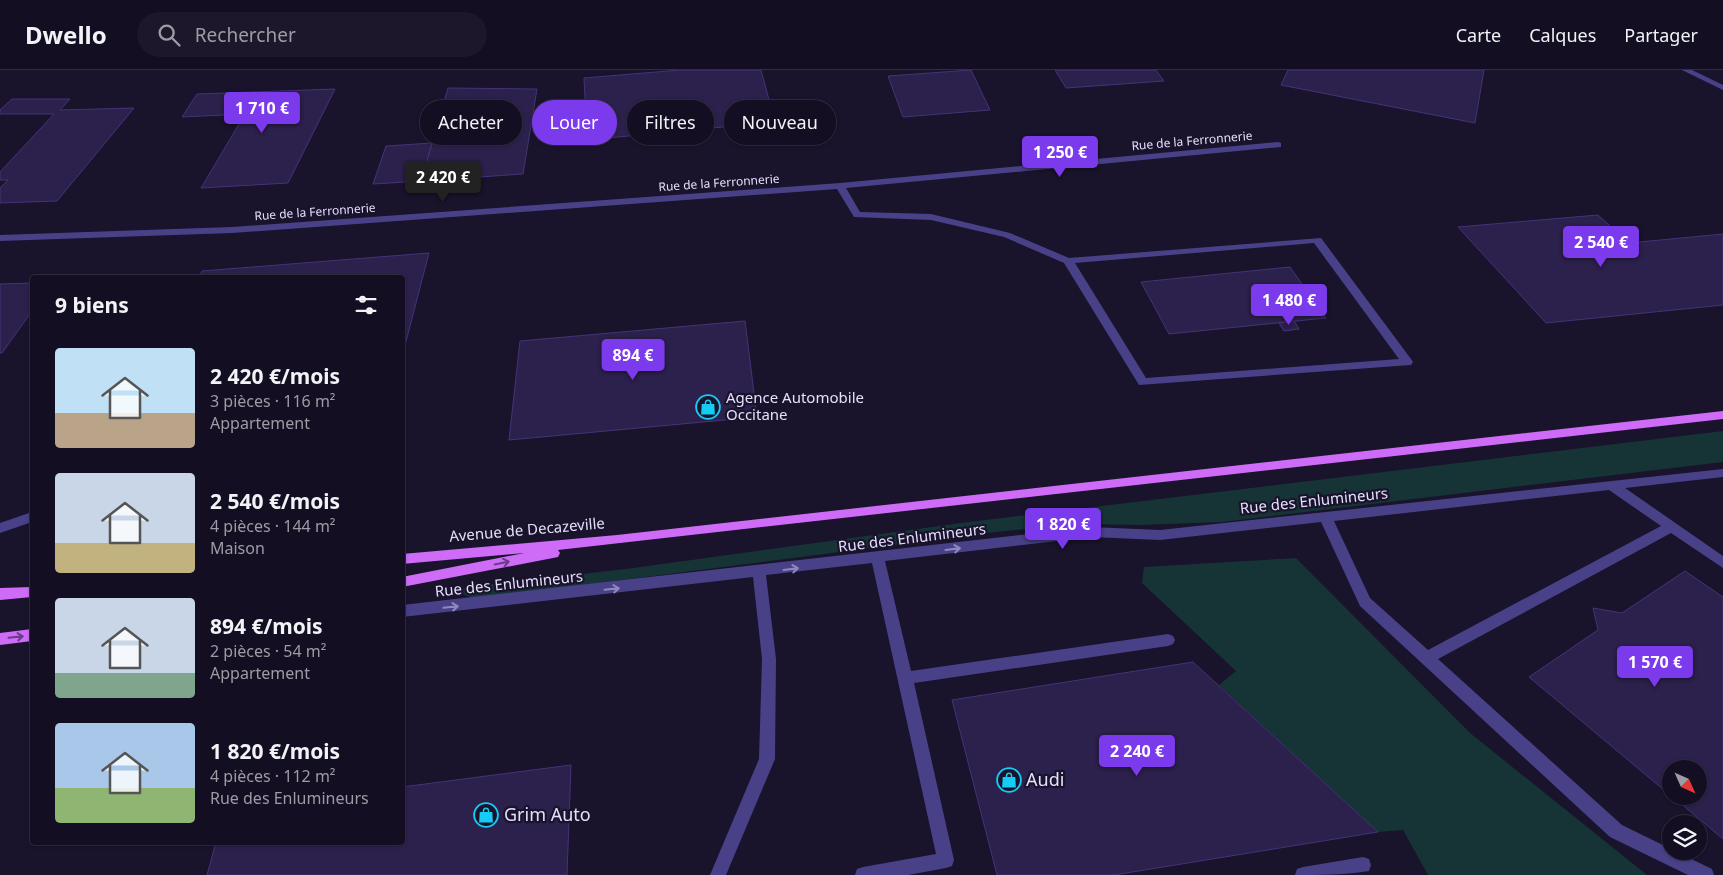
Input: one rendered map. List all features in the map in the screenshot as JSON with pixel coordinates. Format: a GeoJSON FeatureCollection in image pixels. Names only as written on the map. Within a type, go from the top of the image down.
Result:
{"type":"FeatureCollection","features":[{"type":"Feature","properties":{"kind":"main road"},"geometry":{"type":"LineString","coordinates":[[616,540],[1723,415]]}},
{"type":"Feature","properties":{"kind":"main road","name":"Avenue de Decazeville"},"geometry":{"type":"LineString","coordinates":[[405,559],[616,540]]}},
{"type":"Feature","properties":{"kind":"main road","name":"Avenue de Decazeville"},"geometry":{"type":"LineString","coordinates":[[405,581],[616,540]]}},
{"type":"Feature","properties":{"kind":"main road"},"geometry":{"type":"LineString","coordinates":[[0,594],[30,592]]}},
{"type":"Feature","properties":{"kind":"main road"},"geometry":{"type":"LineString","coordinates":[[0,638],[30,635]]}},
{"type":"Feature","properties":{"kind":"street"},"geometry":{"type":"LineString","coordinates":[[1686,70],[1723,88]]}},
{"type":"Feature","properties":{"kind":"street","name":"Rue de la Ferronnerie"},"geometry":{"type":"LineString","coordinates":[[0,238],[232,230],[840,186],[1278,145]]}},
{"type":"Feature","properties":{"kind":"street"},"geometry":{"type":"LineString","coordinates":[[840,186],[857,215],[930,216],[1007,235],[1068,261],[1318,240],[1407,362],[1143,382],[1068,261]]}},
{"type":"Feature","properties":{"kind":"street","name":"Rue des Enlumineurs"},"geometry":{"type":"LineString","coordinates":[[405,611],[415,612],[1091,532],[1160,535],[1723,473]]}},
{"type":"Feature","properties":{"kind":"street"},"geometry":{"type":"LineString","coordinates":[[1611,485],[1723,563]]}},
{"type":"Feature","properties":{"kind":"street"},"geometry":{"type":"LineString","coordinates":[[1325,516],[1365,602],[1616,831],[1706,875]]}},
{"type":"Feature","properties":{"kind":"street"},"geometry":{"type":"LineString","coordinates":[[0,528],[30,517]]}},
{"type":"Feature","properties":{"kind":"street"},"geometry":{"type":"LineString","coordinates":[[1427,658],[1671,527]]}},
{"type":"Feature","properties":{"kind":"street"},"geometry":{"type":"LineString","coordinates":[[863,875],[946,860],[878,558]]}},
{"type":"Feature","properties":{"kind":"street"},"geometry":{"type":"LineString","coordinates":[[718,875],[767,760],[769,659],[759,572]]}},
{"type":"Feature","properties":{"kind":"street"},"geometry":{"type":"LineString","coordinates":[[904,678],[1168,640]]}},
{"type":"Feature","properties":{"kind":"street"},"geometry":{"type":"LineString","coordinates":[[1303,875],[1363,865]]}},
{"type":"Feature","properties":{"kind":"green space"},"geometry":{"type":"Polygon","coordinates":[[[1723,431],[1723,462],[1222,522],[1141,525],[1079,524],[995,532],[475,599],[457,592],[466,587],[626,569],[961,523],[1723,431]]]}},
{"type":"Feature","properties":{"kind":"green space"},"geometry":{"type":"Polygon","coordinates":[[[1296,558],[1470,733],[1647,875],[1428,875],[1403,830],[1378,832],[1219,685],[1236,671],[1142,583],[1144,567],[1296,558]]]}},
{"type":"Feature","properties":{"kind":"building"},"geometry":{"type":"Polygon","coordinates":[[[680,70],[761,70],[769,100],[724,100],[724,127],[714,128],[714,100],[627,100],[627,136],[617,137],[617,100],[585,100],[584,78],[680,70]]]}},
{"type":"Feature","properties":{"kind":"building"},"geometry":{"type":"Polygon","coordinates":[[[971,70],[990,110],[903,117],[888,76],[971,70]]]}},
{"type":"Feature","properties":{"kind":"building"},"geometry":{"type":"Polygon","coordinates":[[[1055,70],[1156,70],[1164,81],[1066,88],[1055,70]]]}},
{"type":"Feature","properties":{"kind":"building"},"geometry":{"type":"Polygon","coordinates":[[[1288,70],[1484,70],[1475,123],[1281,85],[1288,70]]]}},
{"type":"Feature","properties":{"kind":"building"},"geometry":{"type":"Polygon","coordinates":[[[448,88],[537,89],[535,100],[532,100],[532,119],[523,174],[421,181],[431,145],[522,145],[522,100],[445,100],[448,88]]]}},
{"type":"Feature","properties":{"kind":"building"},"geometry":{"type":"Polygon","coordinates":[[[335,89],[288,183],[201,188],[245,114],[182,117],[197,94],[335,89]]]}},
{"type":"Feature","properties":{"kind":"building"},"geometry":{"type":"Polygon","coordinates":[[[12,99],[70,99],[60,110],[134,108],[57,201],[0,203],[0,188],[8,180],[0,180],[0,172],[54,114],[0,114],[0,110],[12,99]]]}},
{"type":"Feature","properties":{"kind":"building"},"geometry":{"type":"Polygon","coordinates":[[[431,145],[421,181],[373,184],[386,146],[431,145]]]}},
{"type":"Feature","properties":{"kind":"building"},"geometry":{"type":"Polygon","coordinates":[[[1598,215],[1629,243],[1723,234],[1723,305],[1546,323],[1458,227],[1598,215]]]}},
{"type":"Feature","properties":{"kind":"building"},"geometry":{"type":"Polygon","coordinates":[[[429,253],[405,345],[405,275],[200,275],[202,271],[429,253]]]}},
{"type":"Feature","properties":{"kind":"building"},"geometry":{"type":"Polygon","coordinates":[[[1290,267],[1326,318],[1169,334],[1141,282],[1290,267]]]}},
{"type":"Feature","properties":{"kind":"building"},"geometry":{"type":"Polygon","coordinates":[[[30,283],[30,314],[2,353],[0,353],[0,284],[30,283]]]}},
{"type":"Feature","properties":{"kind":"building"},"geometry":{"type":"Polygon","coordinates":[[[745,321],[757,417],[509,440],[520,341],[745,321]]]}},
{"type":"Feature","properties":{"kind":"building"},"geometry":{"type":"Polygon","coordinates":[[[1294,321],[1299,329],[1284,331],[1279,323],[1294,321]]]}},
{"type":"Feature","properties":{"kind":"building"},"geometry":{"type":"Polygon","coordinates":[[[1685,571],[1723,597],[1723,839],[1707,826],[1707,815],[1695,815],[1683,805],[1708,805],[1708,760],[1662,760],[1662,788],[1529,677],[1598,630],[1593,608],[1622,613],[1685,571]]]}},
{"type":"Feature","properties":{"kind":"building"},"geometry":{"type":"Polygon","coordinates":[[[1193,662],[1378,832],[1114,875],[997,875],[952,700],[1193,662]]]}},
{"type":"Feature","properties":{"kind":"building","name":"Grim Auto"},"geometry":{"type":"Polygon","coordinates":[[[571,765],[567,875],[207,875],[215,845],[405,845],[405,787],[571,765]]]}},
{"type":"Feature","properties":{"kind":"place","name":"Agence Automobile Occitane"},"geometry":{"type":"Point","coordinates":[708,407]}},
{"type":"Feature","properties":{"kind":"place","name":"Audi"},"geometry":{"type":"Point","coordinates":[1009,780]}},
{"type":"Feature","properties":{"kind":"place","name":"Grim Auto"},"geometry":{"type":"Point","coordinates":[486,815]}}]}
